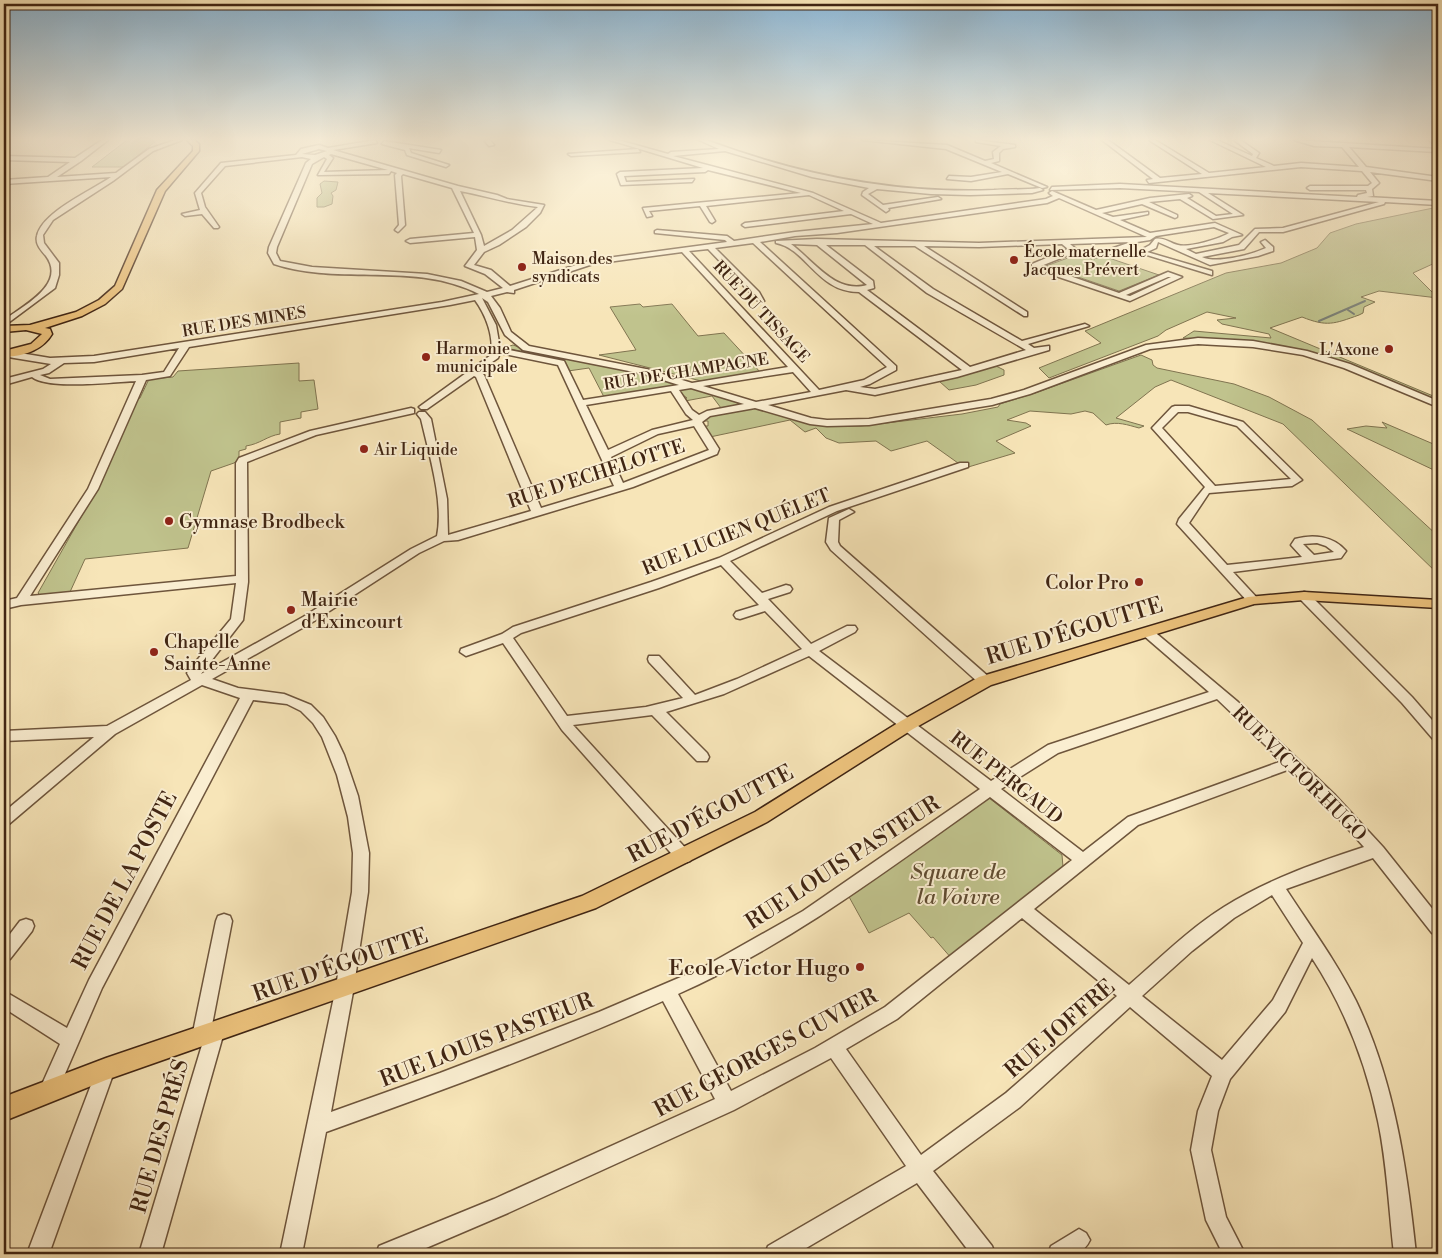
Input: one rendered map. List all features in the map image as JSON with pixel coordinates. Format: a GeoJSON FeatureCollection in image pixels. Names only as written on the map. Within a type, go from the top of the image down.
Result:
{"type":"FeatureCollection","features":[{"type":"Feature","properties":{"kind":"main road"},"geometry":{"type":"LineString","coordinates":[[4,329],[50,324],[79,314],[102,302],[119,287],[157,199]]}},
{"type":"Feature","properties":{"kind":"main road"},"geometry":{"type":"LineString","coordinates":[[143,257],[167,199]]}},
{"type":"Feature","properties":{"kind":"main road"},"geometry":{"type":"LineString","coordinates":[[6,354],[37,345],[46,337],[108,305],[131,285]]}},
{"type":"Feature","properties":{"kind":"main road"},"geometry":{"type":"LineString","coordinates":[[30,327],[46,331],[46,337]]}},
{"type":"Feature","properties":{"kind":"main road","name":"RUE D'ÉGOUTTE"},"geometry":{"type":"LineString","coordinates":[[4,1110],[106,1069],[345,988],[589,902],[684,857],[762,817],[907,725],[985,681],[1253,600],[1304,596],[1438,604]]}},
{"type":"Feature","properties":{"kind":"street"},"geometry":{"type":"LineString","coordinates":[[4,324],[18,312],[38,300],[51,288],[55,275],[55,263],[40,243],[45,226],[57,213],[82,199]]}},
{"type":"Feature","properties":{"kind":"street"},"geometry":{"type":"LineString","coordinates":[[198,199],[204,212],[216,227]]}},
{"type":"Feature","properties":{"kind":"street"},"geometry":{"type":"LineString","coordinates":[[290,199],[273,247],[274,258],[286,266],[315,270],[382,272],[425,277],[473,288],[495,304],[510,339],[526,348],[646,372],[810,421],[844,424],[878,421],[992,402],[1027,392],[1149,347],[1198,341],[1253,344],[1304,353],[1347,366],[1438,404]]}},
{"type":"Feature","properties":{"kind":"street"},"geometry":{"type":"LineString","coordinates":[[398,230],[402,225],[400,199]]}},
{"type":"Feature","properties":{"kind":"street"},"geometry":{"type":"LineString","coordinates":[[461,199],[478,235],[481,250]]}},
{"type":"Feature","properties":{"kind":"street"},"geometry":{"type":"LineString","coordinates":[[501,199],[542,206],[529,219],[497,244],[481,250],[468,266],[488,272],[510,290]]}},
{"type":"Feature","properties":{"kind":"street"},"geometry":{"type":"LineString","coordinates":[[649,216],[645,209],[675,211],[703,206],[776,199]]}},
{"type":"Feature","properties":{"kind":"street"},"geometry":{"type":"LineString","coordinates":[[822,199],[856,212],[881,225]]}},
{"type":"Feature","properties":{"kind":"street"},"geometry":{"type":"LineString","coordinates":[[866,217],[887,213],[888,211],[870,199]]}},
{"type":"Feature","properties":{"kind":"street"},"geometry":{"type":"LineString","coordinates":[[881,207],[938,199]]}},
{"type":"Feature","properties":{"kind":"street","name":"RUE DES MINES"},"geometry":{"type":"LineString","coordinates":[[6,354],[61,361],[102,358],[185,346],[483,297],[510,290],[592,262],[881,225],[1053,199]]}},
{"type":"Feature","properties":{"kind":"street"},"geometry":{"type":"LineString","coordinates":[[785,243],[817,241],[944,244],[1138,240],[1153,238],[1215,225],[1236,234],[1268,241],[1270,249],[1258,254],[1210,263],[1181,248],[1153,238],[1065,199]]}},
{"type":"Feature","properties":{"kind":"street"},"geometry":{"type":"LineString","coordinates":[[1143,199],[1175,216]]}},
{"type":"Feature","properties":{"kind":"street"},"geometry":{"type":"LineString","coordinates":[[1096,212],[1166,199]]}},
{"type":"Feature","properties":{"kind":"street"},"geometry":{"type":"LineString","coordinates":[[1184,199],[1216,218],[1240,214],[1214,199]]}},
{"type":"Feature","properties":{"kind":"street"},"geometry":{"type":"LineString","coordinates":[[1363,199],[1438,203]]}},
{"type":"Feature","properties":{"kind":"street"},"geometry":{"type":"LineString","coordinates":[[1282,230],[1387,202],[1387,200]]}},
{"type":"Feature","properties":{"kind":"street"},"geometry":{"type":"LineString","coordinates":[[703,206],[712,221]]}},
{"type":"Feature","properties":{"kind":"street"},"geometry":{"type":"LineString","coordinates":[[185,214],[204,212]]}},
{"type":"Feature","properties":{"kind":"street"},"geometry":{"type":"LineString","coordinates":[[745,225],[856,212]]}},
{"type":"Feature","properties":{"kind":"street"},"geometry":{"type":"LineString","coordinates":[[1114,219],[1146,213]]}},
{"type":"Feature","properties":{"kind":"street"},"geometry":{"type":"LineString","coordinates":[[770,214],[787,230],[815,229],[822,232]]}},
{"type":"Feature","properties":{"kind":"street"},"geometry":{"type":"LineString","coordinates":[[1195,256],[1241,248],[1256,230],[1273,228],[1282,230],[1287,234],[1286,237],[1278,239]]}},
{"type":"Feature","properties":{"kind":"street"},"geometry":{"type":"LineString","coordinates":[[656,232],[727,238],[733,244]]}},
{"type":"Feature","properties":{"kind":"street"},"geometry":{"type":"LineString","coordinates":[[1181,248],[1221,241],[1230,235],[1236,234]]}},
{"type":"Feature","properties":{"kind":"street"},"geometry":{"type":"LineString","coordinates":[[410,241],[478,235]]}},
{"type":"Feature","properties":{"kind":"street"},"geometry":{"type":"LineString","coordinates":[[771,238],[785,243],[841,289],[862,290],[871,286],[870,283],[817,241]]}},
{"type":"Feature","properties":{"kind":"street"},"geometry":{"type":"LineString","coordinates":[[1153,238],[1153,246],[1141,252],[1209,273]]}},
{"type":"Feature","properties":{"kind":"street"},"geometry":{"type":"LineString","coordinates":[[1105,254],[1138,240]]}},
{"type":"Feature","properties":{"kind":"street"},"geometry":{"type":"LineString","coordinates":[[755,241],[892,365],[890,371],[851,390],[817,393]]}},
{"type":"Feature","properties":{"kind":"street"},"geometry":{"type":"LineString","coordinates":[[866,242],[930,291],[1033,351]]}},
{"type":"Feature","properties":{"kind":"street"},"geometry":{"type":"LineString","coordinates":[[1064,242],[1073,250],[1036,266],[1130,299],[1178,277],[1168,274],[1120,295]]}},
{"type":"Feature","properties":{"kind":"street"},"geometry":{"type":"LineString","coordinates":[[916,244],[1024,314]]}},
{"type":"Feature","properties":{"kind":"street"},"geometry":{"type":"LineString","coordinates":[[710,247],[756,294],[760,302]]}},
{"type":"Feature","properties":{"kind":"street","name":"RUE DU TISSAGE"},"geometry":{"type":"LineString","coordinates":[[684,250],[809,382],[817,393]]}},
{"type":"Feature","properties":{"kind":"street"},"geometry":{"type":"LineString","coordinates":[[862,290],[970,371]]}},
{"type":"Feature","properties":{"kind":"street"},"geometry":{"type":"LineString","coordinates":[[291,1254],[345,988],[359,892],[361,854],[354,803],[343,768],[318,720],[305,708],[295,702],[271,696],[227,690],[202,680],[195,676],[194,672],[237,620],[242,584],[241,463],[248,457],[303,436],[354,422],[411,411],[414,408],[423,410],[492,358],[496,350],[495,338],[484,307],[483,297]]}},
{"type":"Feature","properties":{"kind":"street"},"geometry":{"type":"LineString","coordinates":[[18,312],[14,320],[30,327]]}},
{"type":"Feature","properties":{"kind":"street"},"geometry":{"type":"LineString","coordinates":[[1020,344],[1085,326]]}},
{"type":"Feature","properties":{"kind":"street"},"geometry":{"type":"LineString","coordinates":[[4,380],[37,371],[50,361],[37,354],[37,345]]}},
{"type":"Feature","properties":{"kind":"street"},"geometry":{"type":"LineString","coordinates":[[34,375],[39,379],[50,382],[142,378],[167,374],[185,346]]}},
{"type":"Feature","properties":{"kind":"street"},"geometry":{"type":"LineString","coordinates":[[809,382],[820,388],[831,390],[875,392],[970,371],[1046,348]]}},
{"type":"Feature","properties":{"kind":"street"},"geometry":{"type":"LineString","coordinates":[[496,350],[562,363],[620,487]]}},
{"type":"Feature","properties":{"kind":"street"},"geometry":{"type":"LineString","coordinates":[[4,380],[34,375],[46,371],[61,361]]}},
{"type":"Feature","properties":{"kind":"street","name":"RUE DE CHAMPAGNE"},"geometry":{"type":"LineString","coordinates":[[581,403],[795,369]]}},
{"type":"Feature","properties":{"kind":"street"},"geometry":{"type":"LineString","coordinates":[[473,372],[480,375],[537,512]]}},
{"type":"Feature","properties":{"kind":"street"},"geometry":{"type":"LineString","coordinates":[[21,602],[93,489],[142,378]]}},
{"type":"Feature","properties":{"kind":"street","name":"RUE D'ECHELOTTE"},"geometry":{"type":"LineString","coordinates":[[4,820],[110,731],[315,615],[415,551],[442,538],[454,538],[620,487],[713,452],[714,449],[698,421],[689,412],[674,388]]}},
{"type":"Feature","properties":{"kind":"street"},"geometry":{"type":"LineString","coordinates":[[606,455],[655,432],[698,421],[707,414],[831,390]]}},
{"type":"Feature","properties":{"kind":"street"},"geometry":{"type":"LineString","coordinates":[[1212,489],[1157,428],[1175,410],[1189,409],[1240,424],[1297,480],[1292,483],[1206,490],[1182,524],[1253,600]]}},
{"type":"Feature","properties":{"kind":"street"},"geometry":{"type":"LineString","coordinates":[[423,410],[441,499],[445,532],[442,538]]}},
{"type":"Feature","properties":{"kind":"street","name":"RUE LUCIEN QUÉLET"},"geometry":{"type":"LineString","coordinates":[[466,652],[506,637],[517,630],[722,560],[833,509],[964,465]]}},
{"type":"Feature","properties":{"kind":"street"},"geometry":{"type":"LineString","coordinates":[[864,499],[864,505],[860,508],[834,518],[832,542],[836,548],[985,681]]}},
{"type":"Feature","properties":{"kind":"street"},"geometry":{"type":"LineString","coordinates":[[1226,569],[1311,559]]}},
{"type":"Feature","properties":{"kind":"street","name":"RUE PERGAUD"},"geometry":{"type":"LineString","coordinates":[[722,560],[810,650],[1082,860]]}},
{"type":"Feature","properties":{"kind":"street"},"geometry":{"type":"LineString","coordinates":[[4,606],[21,602],[190,585],[242,584]]}},
{"type":"Feature","properties":{"kind":"street"},"geometry":{"type":"LineString","coordinates":[[740,615],[786,589]]}},
{"type":"Feature","properties":{"kind":"street"},"geometry":{"type":"LineString","coordinates":[[1304,596],[1407,700],[1438,736]]}},
{"type":"Feature","properties":{"kind":"street"},"geometry":{"type":"LineString","coordinates":[[563,722],[655,710],[692,700],[765,672],[852,629]]}},
{"type":"Feature","properties":{"kind":"street","name":"RUE VICTOR HUGO"},"geometry":{"type":"LineString","coordinates":[[1147,632],[1218,693],[1293,762],[1377,852],[1438,928]]}},
{"type":"Feature","properties":{"kind":"street"},"geometry":{"type":"LineString","coordinates":[[506,637],[563,722],[684,857]]}},
{"type":"Feature","properties":{"kind":"street"},"geometry":{"type":"LineString","coordinates":[[654,659],[692,700]]}},
{"type":"Feature","properties":{"kind":"street","name":"RUE LOUIS PASTEUR"},"geometry":{"type":"LineString","coordinates":[[317,1126],[440,1082],[605,1018],[708,973],[809,916],[990,790],[1053,749],[1218,693]]}},
{"type":"Feature","properties":{"kind":"street","name":"RUE DE LA POSTE"},"geometry":{"type":"LineString","coordinates":[[48,1092],[94,985],[249,694]]}},
{"type":"Feature","properties":{"kind":"street"},"geometry":{"type":"LineString","coordinates":[[655,710],[702,757]]}},
{"type":"Feature","properties":{"kind":"street"},"geometry":{"type":"LineString","coordinates":[[4,736],[110,731]]}},
{"type":"Feature","properties":{"kind":"street","name":"RUE GEORGES CUVIER"},"geometry":{"type":"LineString","coordinates":[[387,1254],[501,1206],[727,1103],[834,1047],[891,1013],[1133,821],[1293,762]]}},
{"type":"Feature","properties":{"kind":"street","name":"RUE JOFFRE"},"geometry":{"type":"LineString","coordinates":[[776,1254],[839,1220],[920,1169],[1013,1100],[1186,946],[1228,913],[1275,886],[1367,852],[1377,852]]}},
{"type":"Feature","properties":{"kind":"street"},"geometry":{"type":"LineString","coordinates":[[1275,886],[1312,942],[1350,1006],[1370,1061],[1388,1121],[1405,1254]]}},
{"type":"Feature","properties":{"kind":"street"},"geometry":{"type":"LineString","coordinates":[[1023,909],[1223,1073]]}},
{"type":"Feature","properties":{"kind":"street","name":"RUE DES PRÉS"},"geometry":{"type":"LineString","coordinates":[[150,1254],[208,1034],[224,921]]}},
{"type":"Feature","properties":{"kind":"street"},"geometry":{"type":"LineString","coordinates":[[4,954],[26,926]]}},
{"type":"Feature","properties":{"kind":"street"},"geometry":{"type":"LineString","coordinates":[[1234,1254],[1216,1220],[1201,1150],[1208,1111],[1223,1073],[1279,1006],[1312,942]]}},
{"type":"Feature","properties":{"kind":"street"},"geometry":{"type":"LineString","coordinates":[[667,991],[727,1103]]}},
{"type":"Feature","properties":{"kind":"street"},"geometry":{"type":"LineString","coordinates":[[4,999],[70,1040]]}},
{"type":"Feature","properties":{"kind":"street"},"geometry":{"type":"LineString","coordinates":[[834,1047],[920,1169],[984,1254]]}},
{"type":"Feature","properties":{"kind":"street"},"geometry":{"type":"LineString","coordinates":[[38,1254],[106,1069]]}},
{"type":"Feature","properties":{"kind":"street"},"geometry":{"type":"LineString","coordinates":[[1059,1254],[1079,1240]]}},
{"type":"Feature","properties":{"kind":"green space"},"geometry":{"type":"Polygon","coordinates":[[[317,199],[333,199],[332,204],[317,207],[317,199]]]}},
{"type":"Feature","properties":{"kind":"green space"},"geometry":{"type":"Polygon","coordinates":[[[1438,207],[1437,262],[1413,273],[1438,298],[1379,291],[1361,297],[1375,302],[1364,307],[1363,313],[1350,318],[1324,323],[1302,317],[1270,328],[1438,398],[1424,397],[1375,376],[1259,342],[1183,338],[1194,331],[1271,338],[1269,334],[1222,324],[1217,320],[1236,318],[1207,312],[1166,330],[1158,336],[1049,378],[1039,368],[1101,343],[1085,331],[1226,273],[1281,263],[1317,248],[1330,233],[1356,224],[1438,207]]]}},
{"type":"Feature","properties":{"kind":"green space"},"geometry":{"type":"Polygon","coordinates":[[[1081,251],[1098,256],[1094,259],[1103,256],[1159,275],[1119,291],[1046,266],[1076,255],[1092,259],[1075,253],[1081,251]]]}},
{"type":"Feature","properties":{"kind":"green space"},"geometry":{"type":"Polygon","coordinates":[[[640,304],[643,307],[672,304],[698,336],[724,333],[761,373],[705,382],[599,355],[636,350],[610,307],[640,304]]]}},
{"type":"Feature","properties":{"kind":"green space"},"geometry":{"type":"Polygon","coordinates":[[[513,345],[535,353],[638,373],[684,385],[604,397],[589,368],[568,371],[561,360],[504,348],[513,345]]]}},
{"type":"Feature","properties":{"kind":"green space"},"geometry":{"type":"Polygon","coordinates":[[[1141,355],[1152,360],[1153,365],[1157,368],[1234,384],[1269,397],[1312,420],[1438,536],[1438,574],[1283,424],[1171,380],[1155,387],[1116,418],[1144,426],[1139,428],[1118,423],[1106,425],[1093,413],[1085,411],[1071,414],[1030,411],[1007,420],[1026,423],[1031,426],[996,441],[1015,453],[965,468],[927,441],[891,451],[876,441],[839,443],[826,438],[816,428],[805,432],[790,420],[710,437],[703,426],[708,426],[708,421],[703,421],[708,416],[751,407],[823,426],[861,426],[962,414],[998,407],[1000,404],[1141,355]]]}},
{"type":"Feature","properties":{"kind":"green space"},"geometry":{"type":"Polygon","coordinates":[[[299,363],[299,381],[314,380],[318,409],[301,412],[301,418],[280,422],[280,434],[246,446],[246,449],[239,451],[239,459],[234,463],[211,471],[188,548],[85,559],[70,592],[40,595],[38,593],[98,487],[135,400],[140,398],[149,379],[173,377],[178,371],[299,363]]]}},
{"type":"Feature","properties":{"kind":"green space"},"geometry":{"type":"Polygon","coordinates":[[[996,366],[1004,370],[1004,375],[976,385],[949,390],[939,381],[996,366]]]}},
{"type":"Feature","properties":{"kind":"green space"},"geometry":{"type":"Polygon","coordinates":[[[690,388],[743,404],[721,408],[712,396],[685,401],[683,398],[687,398],[678,391],[690,388]]]}},
{"type":"Feature","properties":{"kind":"green space"},"geometry":{"type":"Polygon","coordinates":[[[1382,422],[1438,446],[1438,472],[1347,429],[1366,426],[1387,428],[1382,422]]]}},
{"type":"Feature","properties":{"kind":"green space","name":"Square de la Voivre"},"geometry":{"type":"Polygon","coordinates":[[[989,798],[1062,855],[1063,867],[952,959],[909,913],[869,933],[848,895],[989,798]]]}},
{"type":"Feature","properties":{"kind":"waterway"},"geometry":{"type":"LineString","coordinates":[[1319,321],[1365,301]]}},
{"type":"Feature","properties":{"kind":"waterway"},"geometry":{"type":"LineString","coordinates":[[1348,310],[1354,314]]}},
{"type":"Feature","properties":{"kind":"place","name":"École maternelle Jacques Prévert"},"geometry":{"type":"Point","coordinates":[1014,260]}},
{"type":"Feature","properties":{"kind":"place","name":"Maison des syndicats"},"geometry":{"type":"Point","coordinates":[522,267]}},
{"type":"Feature","properties":{"kind":"place","name":"L'Axone"},"geometry":{"type":"Point","coordinates":[1389,349]}},
{"type":"Feature","properties":{"kind":"place","name":"Harmonie municipale"},"geometry":{"type":"Point","coordinates":[426,357]}},
{"type":"Feature","properties":{"kind":"place","name":"Air Liquide"},"geometry":{"type":"Point","coordinates":[364,449]}},
{"type":"Feature","properties":{"kind":"place","name":"Gymnase Brodbeck"},"geometry":{"type":"Point","coordinates":[169,521]}},
{"type":"Feature","properties":{"kind":"place","name":"Color Pro"},"geometry":{"type":"Point","coordinates":[1139,582]}},
{"type":"Feature","properties":{"kind":"place","name":"Mairie d'Exincourt"},"geometry":{"type":"Point","coordinates":[291,610]}},
{"type":"Feature","properties":{"kind":"place","name":"Chapelle Sainte-Anne"},"geometry":{"type":"Point","coordinates":[154,652]}},
{"type":"Feature","properties":{"kind":"place","name":"Ecole Victor Hugo"},"geometry":{"type":"Point","coordinates":[860,967]}}]}
